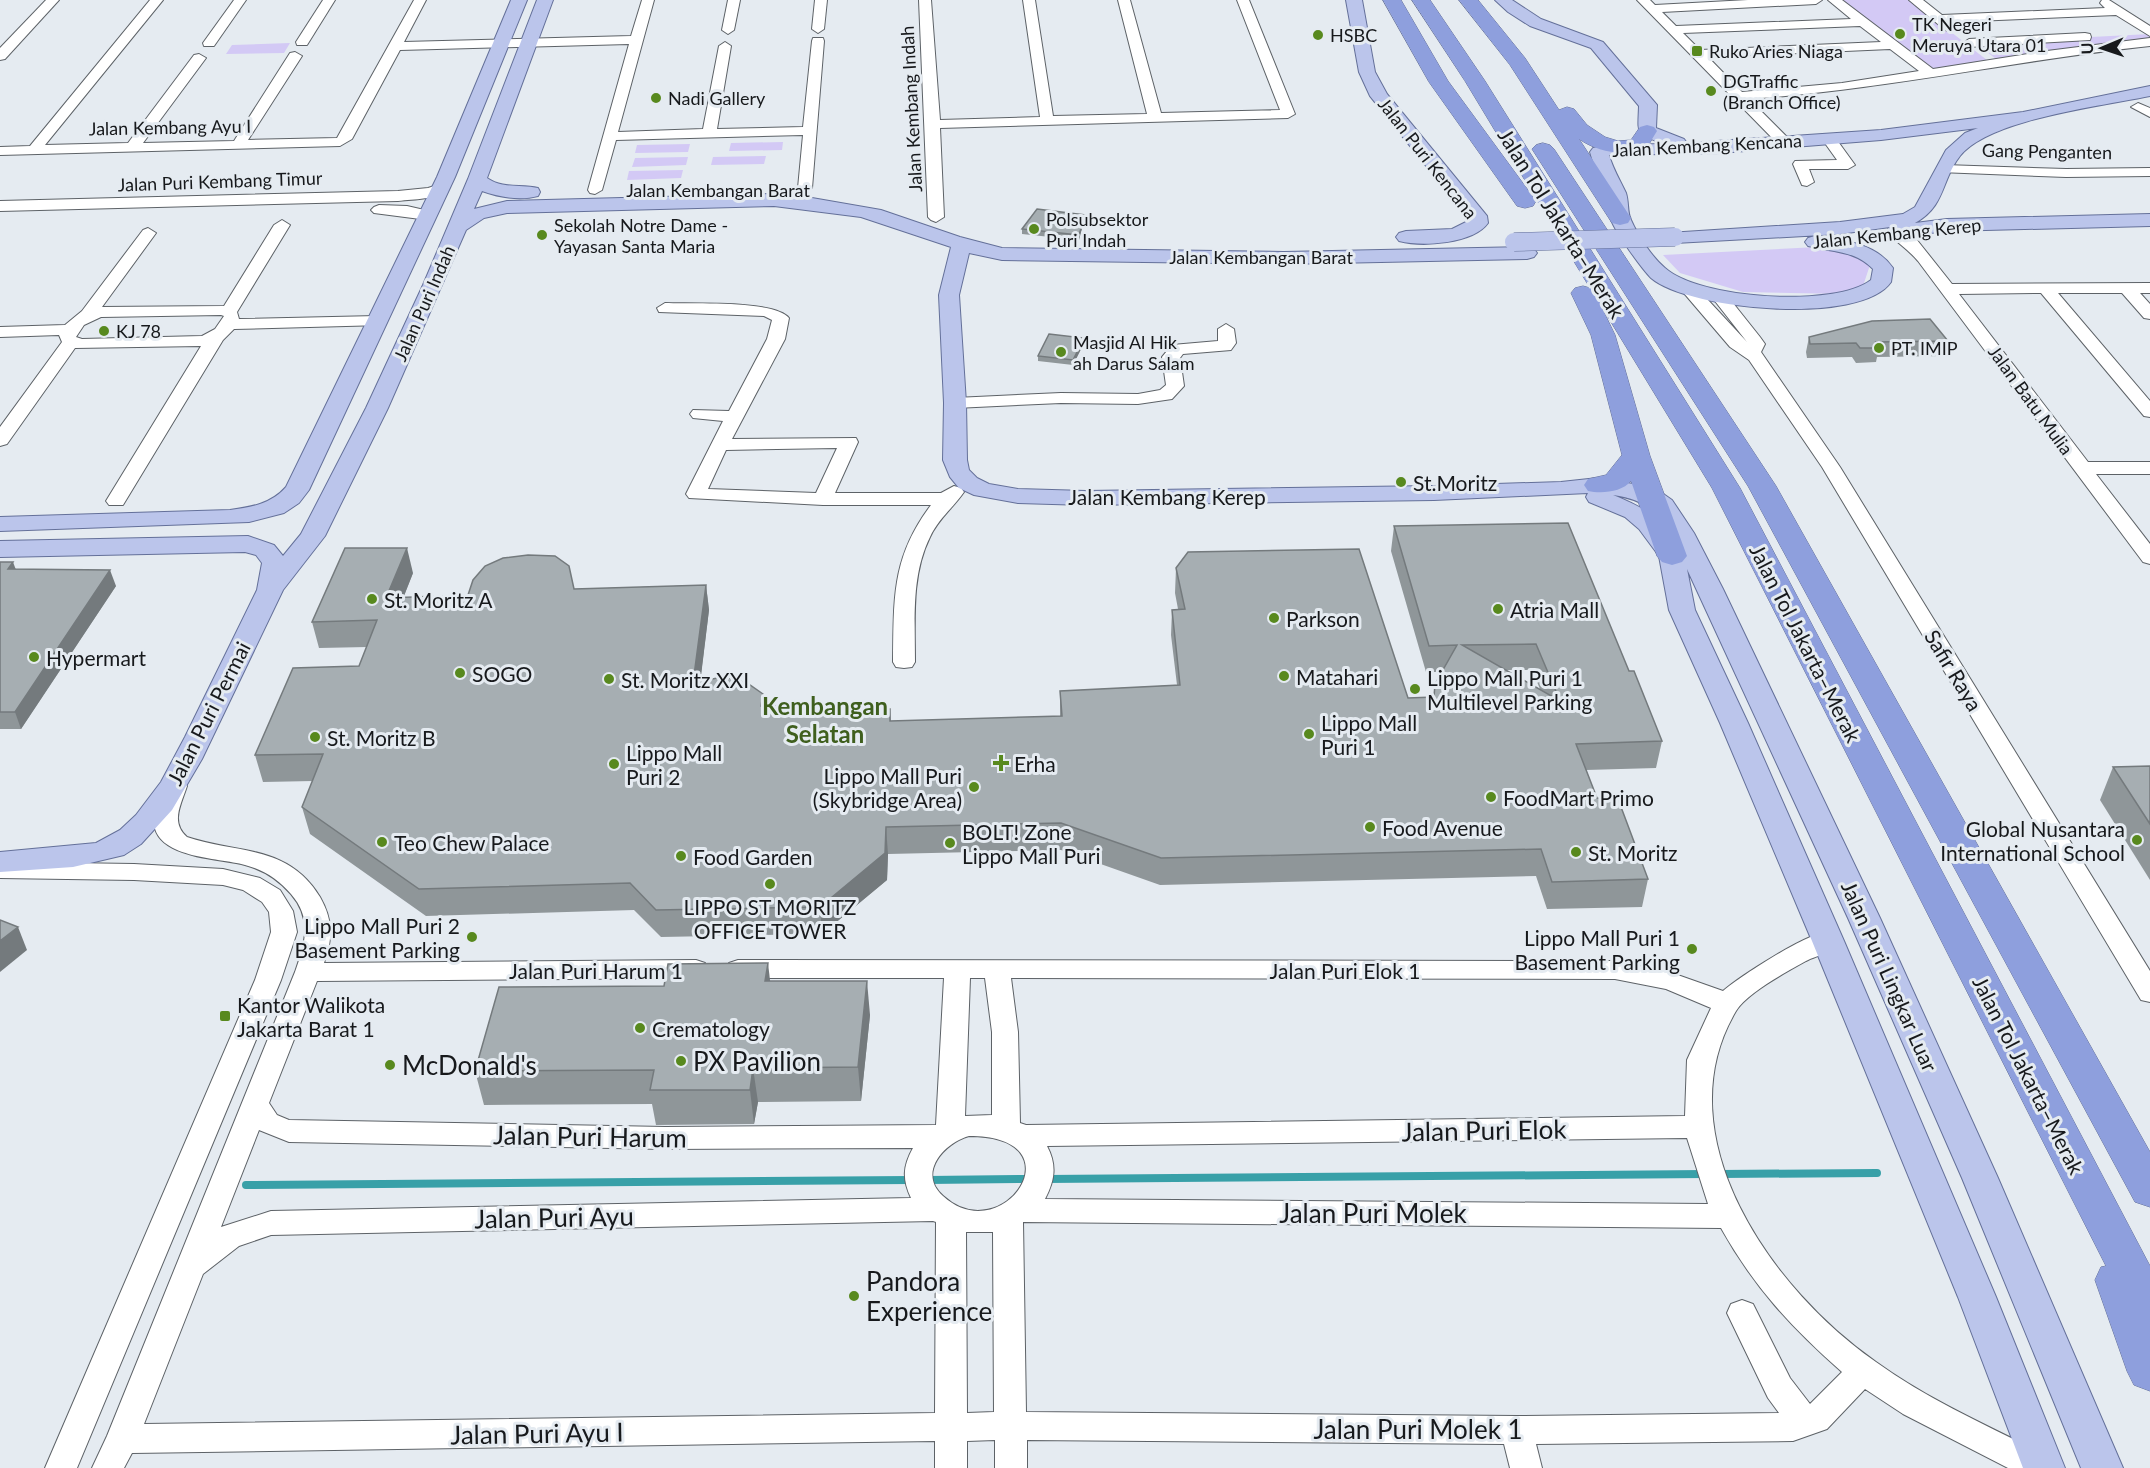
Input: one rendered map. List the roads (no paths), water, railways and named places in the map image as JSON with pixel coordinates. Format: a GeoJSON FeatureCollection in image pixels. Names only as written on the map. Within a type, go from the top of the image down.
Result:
{"type":"FeatureCollection","features":[{"type":"Feature","properties":{"kind":"highway"},"geometry":{"type":"LineString","coordinates":[[1392,0],[1439,82],[1519,192],[1586,298],[1604,334],[1636,456],[1672,556]]}},
{"type":"Feature","properties":{"kind":"highway","name":"Jalan Tol Jakarta–Merak"},"geometry":{"type":"LineString","coordinates":[[1420,0],[1481,91],[1725,488],[2150,1309]]}},
{"type":"Feature","properties":{"kind":"highway"},"geometry":{"type":"LineString","coordinates":[[1461,1],[1504,30],[1532,58],[1554,90],[1568,117],[1582,132],[1597,142],[1629,147],[1639,145],[1647,131]]}},
{"type":"Feature","properties":{"kind":"highway"},"geometry":{"type":"LineString","coordinates":[[1461,1],[1518,63],[1620,218]]}},
{"type":"Feature","properties":{"kind":"highway","name":"Jalan Tol Jakarta–Merak"},"geometry":{"type":"LineString","coordinates":[[1461,1],[1762,486],[2150,1190]]}},
{"type":"Feature","properties":{"kind":"highway"},"geometry":{"type":"LineString","coordinates":[[1598,485],[1616,481],[1636,456]]}},
{"type":"Feature","properties":{"kind":"highway"},"geometry":{"type":"LineString","coordinates":[[2082,1177],[2150,1371]]}},
{"type":"Feature","properties":{"kind":"main road","name":"Jalan Puri Indah"},"geometry":{"type":"LineString","coordinates":[[0,524],[230,517],[261,513],[279,507],[297,490],[441,188],[519,0]]}},
{"type":"Feature","properties":{"kind":"main road","name":"Jalan Puri Indah"},"geometry":{"type":"LineString","coordinates":[[270,590],[312,536],[330,505],[377,408],[458,226],[545,0]]}},
{"type":"Feature","properties":{"kind":"main road","name":"Jalan Puri Kencana"},"geometry":{"type":"LineString","coordinates":[[1207,250],[1242,240],[1442,236],[1460,234],[1472,229],[1478,223],[1477,216],[1379,96],[1368,72],[1354,0]]}},
{"type":"Feature","properties":{"kind":"main road"},"geometry":{"type":"LineString","coordinates":[[1503,0],[1524,17],[1542,27],[1597,45],[1604,51],[1648,105],[1647,131],[1678,143],[1709,149]]}},
{"type":"Feature","properties":{"kind":"main road","name":"Jalan Kembang Kencana"},"geometry":{"type":"LineString","coordinates":[[1815,242],[1851,249],[1874,258],[1883,268],[1882,283],[1877,288],[1860,295],[1818,301],[1773,302],[1719,296],[1671,282],[1656,272],[1620,218],[1619,200],[1600,157],[1600,151],[1709,149],[1881,135],[2023,117],[2150,91]]}},
{"type":"Feature","properties":{"kind":"main road","name":"Jalan Kembang Kencana"},"geometry":{"type":"LineString","coordinates":[[1929,202],[1948,161],[1971,137],[2023,117]]}},
{"type":"Feature","properties":{"kind":"main road","name":"Jalan Kembang Kencana"},"geometry":{"type":"LineString","coordinates":[[1881,135],[1927,139],[1939,143],[1948,161]]}},
{"type":"Feature","properties":{"kind":"main road","name":"Jalan Kembangan Barat"},"geometry":{"type":"LineString","coordinates":[[477,179],[490,188],[500,191],[561,198],[775,193],[805,184],[886,202],[936,217],[981,235],[1017,244],[1207,250],[1520,248]]}},
{"type":"Feature","properties":{"kind":"main road","name":"Jalan Kembangan Barat"},"geometry":{"type":"LineString","coordinates":[[458,226],[477,214],[491,209],[595,190],[775,193],[808,202],[863,211],[961,245],[1002,254],[1284,258],[1677,243]]}},
{"type":"Feature","properties":{"kind":"main road"},"geometry":{"type":"LineString","coordinates":[[1677,243],[1875,225],[1914,216],[1923,211],[1929,202],[1937,210],[1952,217],[1974,222],[2005,224]]}},
{"type":"Feature","properties":{"kind":"main road","name":"Jalan Kembang Kerep"},"geometry":{"type":"LineString","coordinates":[[1677,243],[1815,242],[1894,231],[1914,235],[2005,224],[2150,220]]}},
{"type":"Feature","properties":{"kind":"main road"},"geometry":{"type":"LineString","coordinates":[[961,245],[949,295],[955,403],[955,460],[958,472],[968,483]]}},
{"type":"Feature","properties":{"kind":"main road"},"geometry":{"type":"LineString","coordinates":[[949,295],[970,271],[982,262],[1002,254]]}},
{"type":"Feature","properties":{"kind":"main road","name":"Jalan Kembang Kerep"},"geometry":{"type":"LineString","coordinates":[[968,483],[998,494],[1086,498],[1561,489],[1598,485],[1630,490],[1653,498]]}},
{"type":"Feature","properties":{"kind":"main road","name":"Jalan Kembang Kerep"},"geometry":{"type":"LineString","coordinates":[[1561,489],[1590,494],[1634,512],[1648,524],[1672,556]]}},
{"type":"Feature","properties":{"kind":"main road","name":"Jalan Puri Lingkar Luar"},"geometry":{"type":"LineString","coordinates":[[1653,498],[1666,509],[1682,533],[1774,722],[1980,1178],[2102,1468]]}},
{"type":"Feature","properties":{"kind":"main road"},"geometry":{"type":"LineString","coordinates":[[5,543],[248,544],[265,550],[275,562],[270,590]]}},
{"type":"Feature","properties":{"kind":"main road","name":"Jalan Puri Lingkar Luar"},"geometry":{"type":"LineString","coordinates":[[1672,556],[1682,610],[1734,723],[1828,941],[1977,1297],[2042,1468]]}},
{"type":"Feature","properties":{"kind":"main road","name":"Jalan Puri Permai"},"geometry":{"type":"LineString","coordinates":[[0,862],[92,854],[111,849],[127,841],[137,832],[176,781],[270,590]]}},
{"type":"Feature","properties":{"kind":"main road"},"geometry":{"type":"LineString","coordinates":[[1734,723],[1774,722]]}},
{"type":"Feature","properties":{"kind":"street"},"geometry":{"type":"LineString","coordinates":[[0,56],[53,0]]}},
{"type":"Feature","properties":{"kind":"street"},"geometry":{"type":"LineString","coordinates":[[34,150],[157,0]]}},
{"type":"Feature","properties":{"kind":"street"},"geometry":{"type":"LineString","coordinates":[[209,44],[240,0]]}},
{"type":"Feature","properties":{"kind":"street"},"geometry":{"type":"LineString","coordinates":[[302,42],[329,0]]}},
{"type":"Feature","properties":{"kind":"street"},"geometry":{"type":"LineString","coordinates":[[420,0],[396,46],[637,40]]}},
{"type":"Feature","properties":{"kind":"street"},"geometry":{"type":"LineString","coordinates":[[595,190],[648,0]]}},
{"type":"Feature","properties":{"kind":"street"},"geometry":{"type":"LineString","coordinates":[[728,30],[734,0]]}},
{"type":"Feature","properties":{"kind":"street"},"geometry":{"type":"LineString","coordinates":[[805,184],[821,0]]}},
{"type":"Feature","properties":{"kind":"street","name":"Jalan Kembang Indah"},"geometry":{"type":"LineString","coordinates":[[925,0],[936,217]]}},
{"type":"Feature","properties":{"kind":"street"},"geometry":{"type":"LineString","coordinates":[[1029,0],[1047,120]]}},
{"type":"Feature","properties":{"kind":"street"},"geometry":{"type":"LineString","coordinates":[[1124,0],[1155,118]]}},
{"type":"Feature","properties":{"kind":"street"},"geometry":{"type":"LineString","coordinates":[[933,124],[1288,114],[1243,0]]}},
{"type":"Feature","properties":{"kind":"street"},"geometry":{"type":"LineString","coordinates":[[1648,4],[1816,0]]}},
{"type":"Feature","properties":{"kind":"street"},"geometry":{"type":"LineString","coordinates":[[1834,0],[1894,45],[1925,75]]}},
{"type":"Feature","properties":{"kind":"street"},"geometry":{"type":"LineString","coordinates":[[1915,0],[1998,64]]}},
{"type":"Feature","properties":{"kind":"street"},"geometry":{"type":"LineString","coordinates":[[2103,0],[2150,33]]}},
{"type":"Feature","properties":{"kind":"street"},"geometry":{"type":"LineString","coordinates":[[1648,4],[1785,143]]}},
{"type":"Feature","properties":{"kind":"street"},"geometry":{"type":"LineString","coordinates":[[1939,19],[2119,11]]}},
{"type":"Feature","properties":{"kind":"street"},"geometry":{"type":"LineString","coordinates":[[1674,30],[1862,22]]}},
{"type":"Feature","properties":{"kind":"street"},"geometry":{"type":"LineString","coordinates":[[1969,43],[2150,33]]}},
{"type":"Feature","properties":{"kind":"street"},"geometry":{"type":"LineString","coordinates":[[1739,96],[1818,90],[1806,79],[1925,75],[2099,47],[2150,42]]}},
{"type":"Feature","properties":{"kind":"street"},"geometry":{"type":"LineString","coordinates":[[1698,54],[1894,45]]}},
{"type":"Feature","properties":{"kind":"street","name":"Jalan Kembang Ayu I"},"geometry":{"type":"LineString","coordinates":[[0,151],[340,142],[345,139],[396,46]]}},
{"type":"Feature","properties":{"kind":"street"},"geometry":{"type":"LineString","coordinates":[[709,133],[725,46]]}},
{"type":"Feature","properties":{"kind":"street"},"geometry":{"type":"LineString","coordinates":[[238,145],[295,56]]}},
{"type":"Feature","properties":{"kind":"street"},"geometry":{"type":"LineString","coordinates":[[133,147],[199,58]]}},
{"type":"Feature","properties":{"kind":"street"},"geometry":{"type":"LineString","coordinates":[[610,136],[810,131]]}},
{"type":"Feature","properties":{"kind":"street"},"geometry":{"type":"LineString","coordinates":[[1807,182],[1800,164],[1848,165],[1829,139]]}},
{"type":"Feature","properties":{"kind":"street","name":"Gang Penganten"},"geometry":{"type":"LineString","coordinates":[[1948,161],[2066,173],[2150,172]]}},
{"type":"Feature","properties":{"kind":"street","name":"Jalan Puri Kembang Timur"},"geometry":{"type":"LineString","coordinates":[[0,206],[398,196],[431,192],[441,188]]}},
{"type":"Feature","properties":{"kind":"street"},"geometry":{"type":"LineString","coordinates":[[0,221],[391,210],[428,215]]}},
{"type":"Feature","properties":{"kind":"street"},"geometry":{"type":"LineString","coordinates":[[116,501],[229,318],[282,225]]}},
{"type":"Feature","properties":{"kind":"street"},"geometry":{"type":"LineString","coordinates":[[88,315],[148,232]]}},
{"type":"Feature","properties":{"kind":"street","name":"Jalan Batu Mulia"},"geometry":{"type":"LineString","coordinates":[[1914,235],[1948,289],[2080,468],[2150,558]]}},
{"type":"Feature","properties":{"kind":"street"},"geometry":{"type":"LineString","coordinates":[[2127,288],[2150,314]]}},
{"type":"Feature","properties":{"kind":"street"},"geometry":{"type":"LineString","coordinates":[[1948,289],[2150,288]]}},
{"type":"Feature","properties":{"kind":"street","name":"Safir Raya"},"geometry":{"type":"LineString","coordinates":[[1689,289],[1730,338],[1752,352],[1831,467],[2150,993]]}},
{"type":"Feature","properties":{"kind":"street"},"geometry":{"type":"LineString","coordinates":[[2046,289],[2150,412]]}},
{"type":"Feature","properties":{"kind":"street","name":"Safir Raya"},"geometry":{"type":"LineString","coordinates":[[1719,296],[1752,337],[1756,344],[1752,352]]}},
{"type":"Feature","properties":{"kind":"street"},"geometry":{"type":"LineString","coordinates":[[665,308],[767,311],[781,318],[776,339],[696,494],[823,499],[945,499]]}},
{"type":"Feature","properties":{"kind":"street"},"geometry":{"type":"LineString","coordinates":[[0,440],[70,336],[77,321],[88,315],[102,312],[220,310],[229,318],[377,321]]}},
{"type":"Feature","properties":{"kind":"street"},"geometry":{"type":"LineString","coordinates":[[955,403],[1060,398],[1138,399],[1166,395],[1175,386],[1172,354],[1178,349],[1225,346],[1227,343],[1226,329]]}},
{"type":"Feature","properties":{"kind":"street"},"geometry":{"type":"LineString","coordinates":[[0,332],[70,336],[82,344],[202,341],[215,338]]}},
{"type":"Feature","properties":{"kind":"street"},"geometry":{"type":"LineString","coordinates":[[699,414],[736,417]]}},
{"type":"Feature","properties":{"kind":"street"},"geometry":{"type":"LineString","coordinates":[[720,446],[849,442],[823,499]]}},
{"type":"Feature","properties":{"kind":"street"},"geometry":{"type":"LineString","coordinates":[[2080,468],[2150,468]]}},
{"type":"Feature","properties":{"kind":"street"},"geometry":{"type":"LineString","coordinates":[[904,662],[906,575],[918,537],[945,499],[968,483]]}},
{"type":"Feature","properties":{"kind":"street"},"geometry":{"type":"LineString","coordinates":[[108,1468],[122,1439],[308,972],[321,922],[302,887],[287,872],[250,856],[191,847],[174,840],[165,822],[176,781]]}},
{"type":"Feature","properties":{"kind":"street"},"geometry":{"type":"LineString","coordinates":[[0,870],[134,872],[223,877],[251,884],[271,896],[281,911],[284,932],[268,980],[61,1468]]}},
{"type":"Feature","properties":{"kind":"street"},"geometry":{"type":"LineString","coordinates":[[1828,941],[1797,955],[1742,989],[1726,1004],[1701,1060],[1699,1133],[1723,1208],[1751,1255],[1782,1295],[1820,1334],[1863,1371],[1914,1404],[2042,1468]]}},
{"type":"Feature","properties":{"kind":"street"},"geometry":{"type":"LineString","coordinates":[[944,1134],[957,968]]}},
{"type":"Feature","properties":{"kind":"street","name":"Jalan Puri Harum 1"},"geometry":{"type":"LineString","coordinates":[[308,972],[957,968]]}},
{"type":"Feature","properties":{"kind":"street","name":"Jalan Puri Elok 1"},"geometry":{"type":"LineString","coordinates":[[957,968],[1615,970],[1651,974],[1682,983],[1726,1004]]}},
{"type":"Feature","properties":{"kind":"street"},"geometry":{"type":"LineString","coordinates":[[997,968],[1014,1132]]}},
{"type":"Feature","properties":{"kind":"street","name":"Jalan Puri Harum"},"geometry":{"type":"LineString","coordinates":[[255,1102],[261,1118],[273,1126],[290,1131],[665,1138],[944,1134]]}},
{"type":"Feature","properties":{"kind":"street"},"geometry":{"type":"LineString","coordinates":[[969,1125],[988,1125],[1014,1132],[1036,1152],[1041,1172],[1036,1192],[1014,1213],[980,1223],[943,1214],[918,1186],[918,1177],[920,1159],[944,1134],[969,1125]]}},
{"type":"Feature","properties":{"kind":"street","name":"Jalan Puri Elok"},"geometry":{"type":"LineString","coordinates":[[1014,1132],[1699,1133]]}},
{"type":"Feature","properties":{"kind":"street","name":"Jalan Puri Molek"},"geometry":{"type":"LineString","coordinates":[[1014,1213],[1723,1208]]}},
{"type":"Feature","properties":{"kind":"street"},"geometry":{"type":"LineString","coordinates":[[1011,1468],[1014,1213]]}},
{"type":"Feature","properties":{"kind":"street"},"geometry":{"type":"LineString","coordinates":[[943,1214],[952,1427],[951,1468]]}},
{"type":"Feature","properties":{"kind":"street","name":"Jalan Puri Ayu"},"geometry":{"type":"LineString","coordinates":[[189,1268],[216,1244],[244,1228],[271,1223],[943,1214]]}},
{"type":"Feature","properties":{"kind":"street"},"geometry":{"type":"LineString","coordinates":[[1742,1313],[1779,1388],[1806,1424],[1816,1419],[1863,1371]]}},
{"type":"Feature","properties":{"kind":"street","name":"Jalan Puri Molek 1"},"geometry":{"type":"LineString","coordinates":[[952,1427],[1517,1430],[1794,1427],[1806,1424]]}},
{"type":"Feature","properties":{"kind":"street","name":"Jalan Puri Ayu I"},"geometry":{"type":"LineString","coordinates":[[122,1439],[952,1427]]}},
{"type":"Feature","properties":{"kind":"street"},"geometry":{"type":"LineString","coordinates":[[1517,1430],[1526,1468]]}},
{"type":"Feature","properties":{"kind":"waterway"},"geometry":{"type":"LineString","coordinates":[[1720,1174],[1877,1173]]}},
{"type":"Feature","properties":{"kind":"waterway"},"geometry":{"type":"LineString","coordinates":[[1045,1179],[1706,1174]]}},
{"type":"Feature","properties":{"kind":"waterway"},"geometry":{"type":"LineString","coordinates":[[928,1180],[1028,1179]]}},
{"type":"Feature","properties":{"kind":"waterway"},"geometry":{"type":"LineString","coordinates":[[246,1185],[911,1180]]}},
{"type":"Feature","properties":{"kind":"place","name":"TK Negeri Meruya Utara 01"},"geometry":{"type":"Point","coordinates":[1900,34]}},
{"type":"Feature","properties":{"kind":"place","name":"HSBC"},"geometry":{"type":"Point","coordinates":[1318,35]}},
{"type":"Feature","properties":{"kind":"place","name":"Ruko Aries Niaga"},"geometry":{"type":"Point","coordinates":[1697,51]}},
{"type":"Feature","properties":{"kind":"place","name":"DGTraffic (Branch Office)"},"geometry":{"type":"Point","coordinates":[1711,91]}},
{"type":"Feature","properties":{"kind":"place","name":"Nadi Gallery"},"geometry":{"type":"Point","coordinates":[656,98]}},
{"type":"Feature","properties":{"kind":"place","name":"Polsubsektor Puri Indah"},"geometry":{"type":"Point","coordinates":[1034,229]}},
{"type":"Feature","properties":{"kind":"place","name":"Sekolah Notre Dame - Yayasan Santa Maria"},"geometry":{"type":"Point","coordinates":[542,235]}},
{"type":"Feature","properties":{"kind":"place","name":"KJ 78"},"geometry":{"type":"Point","coordinates":[104,331]}},
{"type":"Feature","properties":{"kind":"place","name":"PT. IMIP"},"geometry":{"type":"Point","coordinates":[1879,348]}},
{"type":"Feature","properties":{"kind":"place","name":"Masjid Al Hik ah Darus Salam"},"geometry":{"type":"Point","coordinates":[1061,352]}},
{"type":"Feature","properties":{"kind":"place","name":"St.Moritz"},"geometry":{"type":"Point","coordinates":[1401,482]}},
{"type":"Feature","properties":{"kind":"place","name":"St. Moritz A"},"geometry":{"type":"Point","coordinates":[372,599]}},
{"type":"Feature","properties":{"kind":"place","name":"Atria Mall"},"geometry":{"type":"Point","coordinates":[1498,609]}},
{"type":"Feature","properties":{"kind":"place","name":"Parkson"},"geometry":{"type":"Point","coordinates":[1274,618]}},
{"type":"Feature","properties":{"kind":"place","name":"Hypermart"},"geometry":{"type":"Point","coordinates":[34,657]}},
{"type":"Feature","properties":{"kind":"place","name":"SOGO"},"geometry":{"type":"Point","coordinates":[460,673]}},
{"type":"Feature","properties":{"kind":"place","name":"Matahari"},"geometry":{"type":"Point","coordinates":[1284,676]}},
{"type":"Feature","properties":{"kind":"place","name":"St. Moritz XXI"},"geometry":{"type":"Point","coordinates":[609,679]}},
{"type":"Feature","properties":{"kind":"place","name":"Lippo Mall Puri 1 Multilevel Parking"},"geometry":{"type":"Point","coordinates":[1415,689]}},
{"type":"Feature","properties":{"kind":"place","name":"Lippo Mall Puri 1"},"geometry":{"type":"Point","coordinates":[1309,734]}},
{"type":"Feature","properties":{"kind":"place","name":"St. Moritz B"},"geometry":{"type":"Point","coordinates":[315,737]}},
{"type":"Feature","properties":{"kind":"place","name":"Erha"},"geometry":{"type":"Point","coordinates":[1001,763]}},
{"type":"Feature","properties":{"kind":"place","name":"Lippo Mall Puri 2"},"geometry":{"type":"Point","coordinates":[614,764]}},
{"type":"Feature","properties":{"kind":"place","name":"Lippo Mall Puri (Skybridge Area)"},"geometry":{"type":"Point","coordinates":[974,787]}},
{"type":"Feature","properties":{"kind":"place","name":"FoodMart Primo"},"geometry":{"type":"Point","coordinates":[1491,797]}},
{"type":"Feature","properties":{"kind":"place","name":"Food Avenue"},"geometry":{"type":"Point","coordinates":[1370,827]}},
{"type":"Feature","properties":{"kind":"place","name":"Global Nusantara International School"},"geometry":{"type":"Point","coordinates":[2137,840]}},
{"type":"Feature","properties":{"kind":"place","name":"Teo Chew Palace"},"geometry":{"type":"Point","coordinates":[382,842]}},
{"type":"Feature","properties":{"kind":"place","name":"BOLT! Zone Lippo Mall Puri"},"geometry":{"type":"Point","coordinates":[950,843]}},
{"type":"Feature","properties":{"kind":"place","name":"St. Moritz"},"geometry":{"type":"Point","coordinates":[1576,852]}},
{"type":"Feature","properties":{"kind":"place","name":"Food Garden"},"geometry":{"type":"Point","coordinates":[681,856]}},
{"type":"Feature","properties":{"kind":"place","name":"LIPPO ST MORITZ OFFICE TOWER"},"geometry":{"type":"Point","coordinates":[770,884]}},
{"type":"Feature","properties":{"kind":"place","name":"Lippo Mall Puri 2 Basement Parking"},"geometry":{"type":"Point","coordinates":[472,937]}},
{"type":"Feature","properties":{"kind":"place","name":"Lippo Mall Puri 1 Basement Parking"},"geometry":{"type":"Point","coordinates":[1692,949]}},
{"type":"Feature","properties":{"kind":"place","name":"Kantor Walikota Jakarta Barat 1"},"geometry":{"type":"Point","coordinates":[225,1016]}},
{"type":"Feature","properties":{"kind":"place","name":"Crematology"},"geometry":{"type":"Point","coordinates":[640,1028]}},
{"type":"Feature","properties":{"kind":"place","name":"PX Pavilion"},"geometry":{"type":"Point","coordinates":[681,1061]}},
{"type":"Feature","properties":{"kind":"place","name":"McDonald's"},"geometry":{"type":"Point","coordinates":[390,1065]}},
{"type":"Feature","properties":{"kind":"place","name":"Pandora Experience"},"geometry":{"type":"Point","coordinates":[854,1296]}},
{"type":"Feature","properties":{"kind":"district","name":"Kembangan Selatan"},"geometry":{"type":"Point","coordinates":[825,719]}}]}
